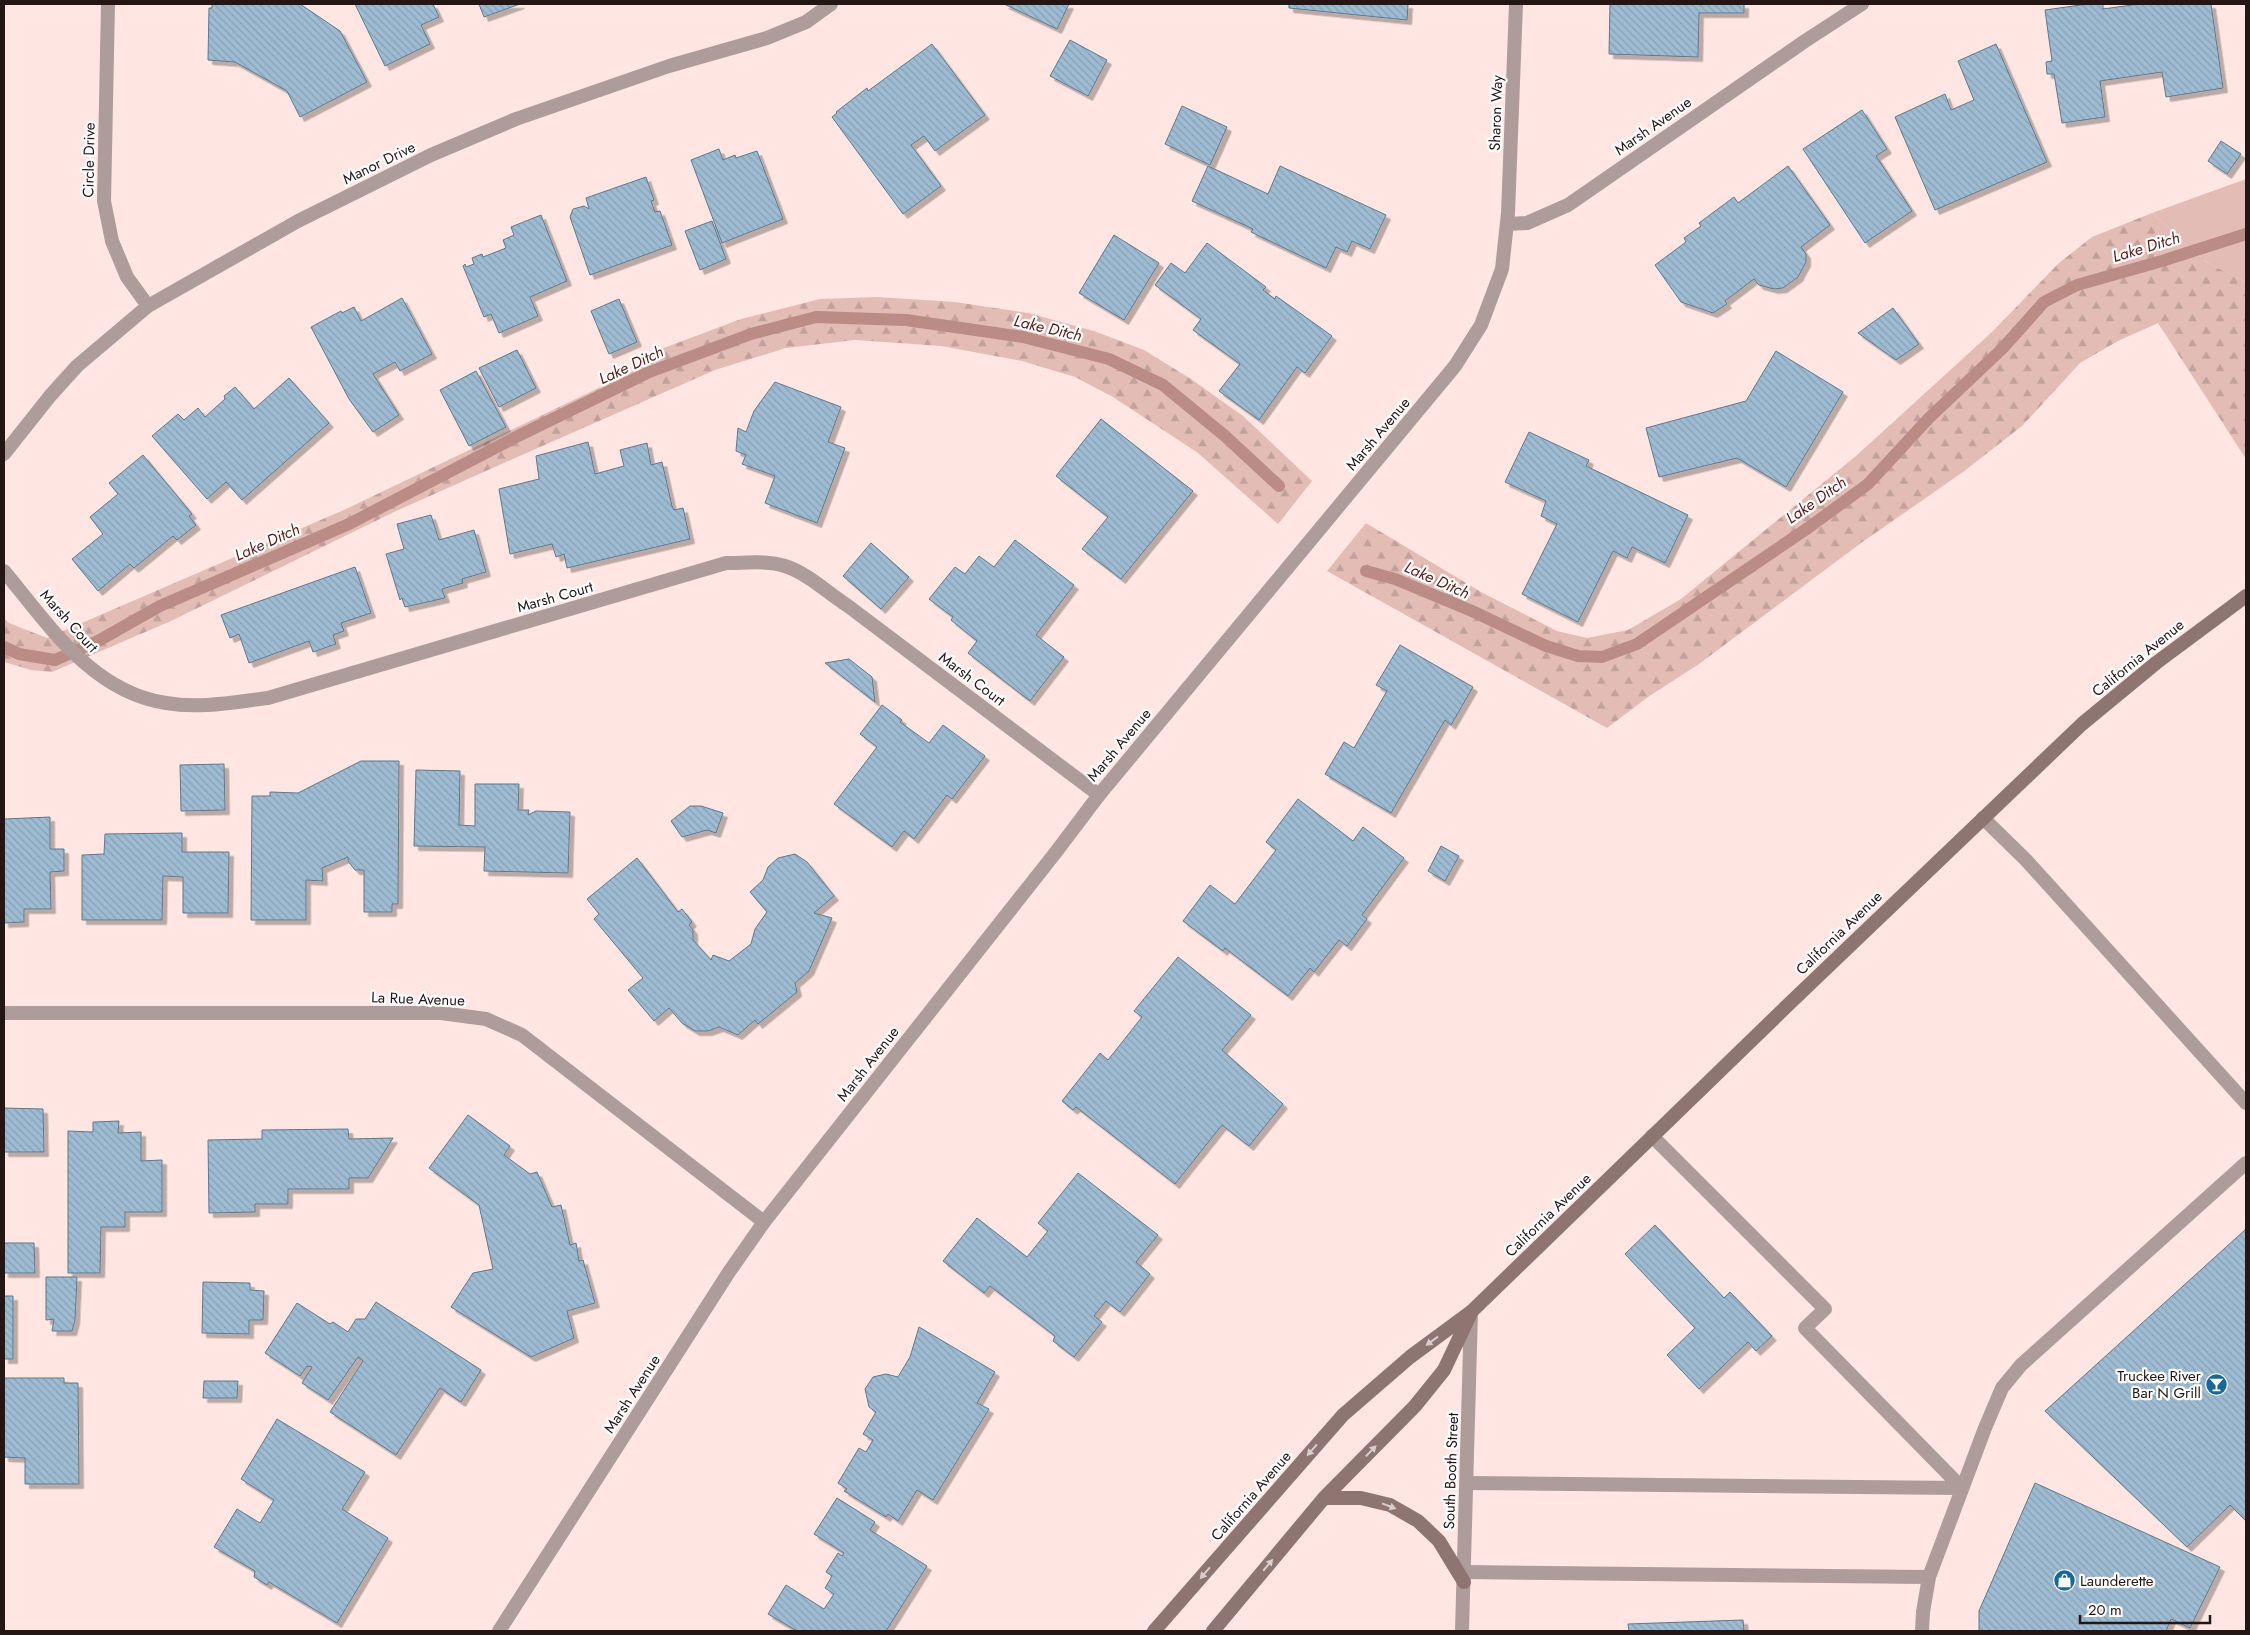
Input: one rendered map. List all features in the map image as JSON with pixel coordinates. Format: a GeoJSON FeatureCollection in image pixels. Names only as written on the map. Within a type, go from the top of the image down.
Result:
{"type":"FeatureCollection","features":[{"type":"Feature","properties":{"kind":"main road","name":"California Avenue"},"geometry":{"type":"LineString","coordinates":[[1154,1631],[1343,1415],[1410,1357],[1471,1312],[1652,1136],[2090,718],[2156,663],[2246,596]]}},
{"type":"Feature","properties":{"kind":"main road","name":"California Avenue"},"geometry":{"type":"LineString","coordinates":[[1213,1631],[1324,1498],[1415,1406],[1444,1370],[1471,1312]]}},
{"type":"Feature","properties":{"kind":"main road"},"geometry":{"type":"LineString","coordinates":[[1324,1498],[1361,1498],[1390,1505],[1418,1521],[1439,1541],[1464,1577]]}},
{"type":"Feature","properties":{"kind":"street","name":"Circle Drive"},"geometry":{"type":"LineString","coordinates":[[108,4],[104,201],[112,241],[127,277],[148,306]]}},
{"type":"Feature","properties":{"kind":"street","name":"Manor Drive"},"geometry":{"type":"LineString","coordinates":[[4,454],[50,396],[77,366],[148,306],[298,221],[432,155],[516,119],[668,66],[768,38],[806,22],[831,4]]}},
{"type":"Feature","properties":{"kind":"street","name":"Sharon Way"},"geometry":{"type":"LineString","coordinates":[[1507,224],[1516,4]]}},
{"type":"Feature","properties":{"kind":"street","name":"Marsh Avenue"},"geometry":{"type":"LineString","coordinates":[[498,1631],[729,1272],[764,1222],[1056,852],[1099,794],[1455,366],[1481,324],[1502,268],[1507,224],[1527,223],[1549,215],[1568,205],[1805,40],[1862,4]]}},
{"type":"Feature","properties":{"kind":"street","name":"Marsh Court"},"geometry":{"type":"LineString","coordinates":[[4,571],[65,645],[90,669],[124,691],[165,703],[213,705],[268,698],[726,563],[757,562],[784,566],[812,581],[848,606],[1099,794]]}},
{"type":"Feature","properties":{"kind":"street"},"geometry":{"type":"LineString","coordinates":[[1984,818],[2026,860],[2246,1103]]}},
{"type":"Feature","properties":{"kind":"street","name":"La Rue Avenue"},"geometry":{"type":"LineString","coordinates":[[4,1013],[440,1013],[486,1019],[522,1035],[764,1222]]}},
{"type":"Feature","properties":{"kind":"street"},"geometry":{"type":"LineString","coordinates":[[1652,1136],[1825,1309],[1805,1328],[1962,1488]]}},
{"type":"Feature","properties":{"kind":"street"},"geometry":{"type":"LineString","coordinates":[[1922,1631],[1929,1577],[2002,1388],[2022,1365],[2246,1163]]}},
{"type":"Feature","properties":{"kind":"street","name":"South Booth Street"},"geometry":{"type":"LineString","coordinates":[[1462,1631],[1471,1312]]}},
{"type":"Feature","properties":{"kind":"street"},"geometry":{"type":"LineString","coordinates":[[1467,1484],[1962,1488]]}},
{"type":"Feature","properties":{"kind":"street"},"geometry":{"type":"LineString","coordinates":[[1464,1577],[1929,1577]]}},
{"type":"Feature","properties":{"kind":"green space"},"geometry":{"type":"Polygon","coordinates":[[[2246,179],[2246,282],[2208,263],[2152,213],[2246,179]]]}},
{"type":"Feature","properties":{"kind":"green space"},"geometry":{"type":"Polygon","coordinates":[[[2152,213],[2208,263],[2246,282],[2246,459],[2158,323],[2118,341],[2080,363],[2022,426],[1963,472],[1861,543],[1699,664],[1648,697],[1607,728],[1327,571],[1366,523],[1481,592],[1557,631],[1587,638],[1628,630],[1681,599],[1856,456],[1992,332],[2059,263],[2092,237],[2152,213]]]}},
{"type":"Feature","properties":{"kind":"green space"},"geometry":{"type":"Polygon","coordinates":[[[877,297],[955,302],[1028,313],[1094,331],[1144,350],[1191,379],[1243,416],[1312,481],[1278,524],[1198,453],[1113,397],[1075,377],[1022,361],[941,346],[855,340],[786,348],[715,370],[540,447],[394,512],[171,621],[52,672],[31,670],[4,662],[4,618],[9,623],[47,638],[346,509],[630,373],[661,349],[741,319],[820,299],[877,297]]]}},
{"type":"Feature","properties":{"kind":"building"},"geometry":{"type":"Polygon","coordinates":[[[212,4],[300,4],[340,31],[367,82],[300,117],[287,91],[235,62],[208,60],[209,8],[212,8],[212,4]]]}},
{"type":"Feature","properties":{"kind":"building"},"geometry":{"type":"Polygon","coordinates":[[[355,4],[433,4],[439,17],[421,25],[430,44],[385,66],[355,4]]]}},
{"type":"Feature","properties":{"kind":"building"},"geometry":{"type":"Polygon","coordinates":[[[479,4],[520,4],[484,17],[479,4]]]}},
{"type":"Feature","properties":{"kind":"building"},"geometry":{"type":"Polygon","coordinates":[[[1004,4],[1069,4],[1057,29],[1004,4]]]}},
{"type":"Feature","properties":{"kind":"building"},"geometry":{"type":"Polygon","coordinates":[[[1289,4],[1408,4],[1407,20],[1289,8],[1289,4]]]}},
{"type":"Feature","properties":{"kind":"building"},"geometry":{"type":"Polygon","coordinates":[[[1610,4],[1744,4],[1744,13],[1699,13],[1698,57],[1609,54],[1610,4]]]}},
{"type":"Feature","properties":{"kind":"building"},"geometry":{"type":"Polygon","coordinates":[[[2088,4],[2103,4],[2103,9],[2139,4],[2211,4],[2223,88],[2166,97],[2162,72],[2100,81],[2105,117],[2062,123],[2054,74],[2047,74],[2046,62],[2052,61],[2045,10],[2088,4]]]}},
{"type":"Feature","properties":{"kind":"building"},"geometry":{"type":"Polygon","coordinates":[[[1070,40],[1107,60],[1088,96],[1050,76],[1070,40]]]}},
{"type":"Feature","properties":{"kind":"building"},"geometry":{"type":"Polygon","coordinates":[[[932,44],[985,115],[935,151],[924,136],[911,145],[941,186],[903,214],[832,117],[867,88],[868,91],[932,44]]]}},
{"type":"Feature","properties":{"kind":"building"},"geometry":{"type":"Polygon","coordinates":[[[1996,44],[2047,162],[1935,210],[1895,117],[1945,94],[1951,110],[1974,100],[1958,61],[1996,44]]]}},
{"type":"Feature","properties":{"kind":"building"},"geometry":{"type":"Polygon","coordinates":[[[1182,106],[1227,127],[1210,165],[1165,144],[1182,106]]]}},
{"type":"Feature","properties":{"kind":"building"},"geometry":{"type":"Polygon","coordinates":[[[1862,110],[1887,149],[1876,156],[1912,211],[1865,243],[1803,149],[1862,110]]]}},
{"type":"Feature","properties":{"kind":"building"},"geometry":{"type":"Polygon","coordinates":[[[2221,141],[2241,154],[2227,174],[2208,161],[2221,141]]]}},
{"type":"Feature","properties":{"kind":"building"},"geometry":{"type":"Polygon","coordinates":[[[719,149],[723,160],[735,155],[736,158],[757,151],[783,219],[722,243],[691,160],[719,149]]]}},
{"type":"Feature","properties":{"kind":"building"},"geometry":{"type":"Polygon","coordinates":[[[1208,166],[1268,194],[1280,166],[1386,215],[1370,249],[1352,241],[1347,252],[1336,247],[1326,268],[1251,232],[1253,229],[1192,201],[1208,166]]]}},
{"type":"Feature","properties":{"kind":"building"},"geometry":{"type":"Polygon","coordinates":[[[1788,166],[1830,225],[1801,247],[1806,254],[1806,262],[1798,277],[1783,288],[1774,289],[1759,285],[1754,279],[1725,301],[1727,304],[1713,313],[1681,302],[1655,265],[1686,242],[1684,238],[1701,226],[1699,223],[1734,197],[1738,203],[1788,166]]]}},
{"type":"Feature","properties":{"kind":"building"},"geometry":{"type":"Polygon","coordinates":[[[646,177],[654,200],[651,201],[655,212],[660,211],[672,245],[590,275],[570,217],[573,209],[584,206],[589,209],[586,198],[646,177]]]}},
{"type":"Feature","properties":{"kind":"building"},"geometry":{"type":"Polygon","coordinates":[[[541,215],[567,281],[530,297],[538,316],[499,333],[491,314],[484,317],[463,266],[465,264],[466,267],[474,264],[472,258],[482,254],[483,257],[506,248],[503,240],[514,235],[511,227],[541,215]]]}},
{"type":"Feature","properties":{"kind":"building"},"geometry":{"type":"Polygon","coordinates":[[[712,221],[726,259],[700,270],[685,231],[712,221]]]}},
{"type":"Feature","properties":{"kind":"building"},"geometry":{"type":"Polygon","coordinates":[[[1114,235],[1159,263],[1124,320],[1079,293],[1114,235]]]}},
{"type":"Feature","properties":{"kind":"building"},"geometry":{"type":"Polygon","coordinates":[[[1207,243],[1266,287],[1263,290],[1275,299],[1276,296],[1332,336],[1305,373],[1297,367],[1259,420],[1219,391],[1240,364],[1193,330],[1201,319],[1155,285],[1171,263],[1185,273],[1207,243]]]}},
{"type":"Feature","properties":{"kind":"building"},"geometry":{"type":"Polygon","coordinates":[[[402,298],[432,354],[400,371],[395,362],[373,374],[399,415],[373,432],[349,399],[311,327],[341,311],[342,313],[354,307],[361,321],[402,298]]]}},
{"type":"Feature","properties":{"kind":"building"},"geometry":{"type":"Polygon","coordinates":[[[619,299],[637,342],[609,354],[591,311],[619,299]]]}},
{"type":"Feature","properties":{"kind":"building"},"geometry":{"type":"Polygon","coordinates":[[[1893,308],[1919,344],[1896,360],[1858,333],[1893,308]]]}},
{"type":"Feature","properties":{"kind":"building"},"geometry":{"type":"Polygon","coordinates":[[[517,350],[536,388],[499,407],[479,368],[517,350]]]}},
{"type":"Feature","properties":{"kind":"building"},"geometry":{"type":"Polygon","coordinates":[[[1776,351],[1843,392],[1786,487],[1737,458],[1659,477],[1646,428],[1746,401],[1776,351]]]}},
{"type":"Feature","properties":{"kind":"building"},"geometry":{"type":"Polygon","coordinates":[[[476,371],[506,427],[469,446],[440,390],[476,371]]]}},
{"type":"Feature","properties":{"kind":"building"},"geometry":{"type":"Polygon","coordinates":[[[289,378],[329,423],[242,500],[226,482],[207,499],[152,436],[178,414],[184,420],[198,408],[205,417],[235,387],[254,409],[289,378]]]}},
{"type":"Feature","properties":{"kind":"building"},"geometry":{"type":"Polygon","coordinates":[[[775,382],[841,407],[828,442],[845,448],[817,523],[765,503],[775,476],[742,464],[746,455],[736,451],[738,428],[746,432],[754,411],[775,382]]]}},
{"type":"Feature","properties":{"kind":"building"},"geometry":{"type":"Polygon","coordinates":[[[1101,419],[1193,491],[1121,579],[1082,549],[1108,517],[1056,476],[1101,419]]]}},
{"type":"Feature","properties":{"kind":"building"},"geometry":{"type":"Polygon","coordinates":[[[1529,432],[1589,460],[1586,466],[1688,515],[1665,563],[1632,547],[1627,558],[1613,551],[1578,622],[1522,594],[1557,524],[1541,516],[1546,501],[1505,482],[1529,432]]]}},
{"type":"Feature","properties":{"kind":"building"},"geometry":{"type":"Polygon","coordinates":[[[588,442],[595,474],[624,466],[620,450],[647,443],[651,465],[662,462],[674,510],[683,508],[690,539],[567,568],[564,554],[556,557],[552,544],[510,554],[499,489],[539,479],[536,456],[588,442]]]}},
{"type":"Feature","properties":{"kind":"building"},"geometry":{"type":"Polygon","coordinates":[[[143,455],[192,514],[189,516],[196,525],[177,540],[173,536],[134,568],[130,564],[98,591],[72,559],[103,534],[90,517],[118,494],[109,483],[143,455]]]}},
{"type":"Feature","properties":{"kind":"building"},"geometry":{"type":"Polygon","coordinates":[[[431,515],[439,540],[474,530],[486,572],[462,579],[463,583],[442,589],[445,598],[405,607],[402,598],[400,600],[386,554],[404,549],[397,524],[431,515]]]}},
{"type":"Feature","properties":{"kind":"building"},"geometry":{"type":"Polygon","coordinates":[[[1015,540],[1074,585],[1036,635],[1064,657],[1030,701],[968,653],[977,641],[951,620],[953,617],[929,599],[955,567],[965,574],[979,556],[994,567],[1015,540]]]}},
{"type":"Feature","properties":{"kind":"building"},"geometry":{"type":"Polygon","coordinates":[[[871,543],[909,577],[881,609],[843,576],[871,543]]]}},
{"type":"Feature","properties":{"kind":"building"},"geometry":{"type":"Polygon","coordinates":[[[355,567],[371,613],[341,623],[344,631],[333,635],[336,644],[313,652],[309,641],[249,663],[239,634],[230,638],[221,615],[355,567]]]}},
{"type":"Feature","properties":{"kind":"building"},"geometry":{"type":"Polygon","coordinates":[[[1400,645],[1473,687],[1451,725],[1445,720],[1391,813],[1325,774],[1344,742],[1354,748],[1387,691],[1376,685],[1400,645]]]}},
{"type":"Feature","properties":{"kind":"building"},"geometry":{"type":"Polygon","coordinates":[[[849,659],[872,677],[875,702],[825,663],[849,659]]]}},
{"type":"Feature","properties":{"kind":"building"},"geometry":{"type":"Polygon","coordinates":[[[882,705],[902,720],[900,722],[929,743],[943,725],[985,756],[952,799],[947,795],[914,839],[904,831],[892,847],[834,804],[877,747],[860,734],[882,705]]]}},
{"type":"Feature","properties":{"kind":"building"},"geometry":{"type":"Polygon","coordinates":[[[361,761],[399,761],[398,904],[392,904],[392,912],[364,912],[364,870],[355,870],[348,861],[348,857],[322,868],[323,881],[306,880],[306,920],[251,920],[252,796],[270,796],[270,792],[298,793],[361,761]]]}},
{"type":"Feature","properties":{"kind":"building"},"geometry":{"type":"Polygon","coordinates":[[[224,764],[225,810],[181,811],[180,765],[224,764]]]}},
{"type":"Feature","properties":{"kind":"building"},"geometry":{"type":"Polygon","coordinates":[[[416,770],[460,771],[459,825],[475,826],[475,784],[519,784],[518,810],[529,810],[528,815],[536,811],[570,812],[568,873],[484,871],[485,847],[414,846],[416,770]]]}},
{"type":"Feature","properties":{"kind":"building"},"geometry":{"type":"Polygon","coordinates":[[[1298,799],[1353,841],[1363,827],[1404,858],[1362,915],[1367,919],[1347,946],[1339,940],[1314,972],[1310,968],[1288,996],[1225,948],[1223,951],[1183,921],[1210,885],[1235,904],[1276,850],[1266,842],[1298,799]]]}},
{"type":"Feature","properties":{"kind":"building"},"geometry":{"type":"Polygon","coordinates":[[[690,806],[701,806],[723,813],[716,833],[707,830],[682,837],[671,821],[690,806]]]}},
{"type":"Feature","properties":{"kind":"building"},"geometry":{"type":"Polygon","coordinates":[[[50,817],[50,849],[64,849],[64,871],[50,872],[51,909],[24,909],[24,922],[4,923],[4,819],[50,817]]]}},
{"type":"Feature","properties":{"kind":"building"},"geometry":{"type":"Polygon","coordinates":[[[182,833],[182,852],[229,852],[228,913],[183,913],[183,877],[163,876],[162,920],[82,920],[82,855],[104,854],[105,834],[182,833]]]}},
{"type":"Feature","properties":{"kind":"building"},"geometry":{"type":"Polygon","coordinates":[[[1441,846],[1459,856],[1445,881],[1428,871],[1441,846]]]}},
{"type":"Feature","properties":{"kind":"building"},"geometry":{"type":"Polygon","coordinates":[[[795,854],[807,862],[834,896],[814,913],[832,918],[809,971],[795,983],[797,992],[758,1024],[755,1020],[738,1035],[719,1027],[708,1031],[695,1031],[682,1023],[669,1008],[654,1021],[628,990],[643,978],[594,919],[599,914],[587,899],[637,858],[678,912],[682,909],[692,922],[689,925],[693,930],[693,940],[711,960],[713,955],[729,961],[751,944],[755,929],[767,912],[750,892],[763,880],[768,867],[778,858],[795,854]]]}},
{"type":"Feature","properties":{"kind":"building"},"geometry":{"type":"Polygon","coordinates":[[[1178,957],[1251,1015],[1222,1050],[1283,1104],[1249,1146],[1222,1125],[1175,1184],[1076,1107],[1073,1110],[1062,1101],[1100,1053],[1108,1060],[1142,1017],[1134,1011],[1178,957]]]}},
{"type":"Feature","properties":{"kind":"building"},"geometry":{"type":"Polygon","coordinates":[[[4,1108],[43,1109],[44,1152],[4,1152],[4,1108]]]}},
{"type":"Feature","properties":{"kind":"building"},"geometry":{"type":"Polygon","coordinates":[[[468,1115],[510,1146],[504,1155],[530,1174],[537,1172],[552,1207],[561,1205],[570,1245],[576,1243],[579,1261],[583,1260],[595,1303],[567,1311],[574,1338],[531,1357],[451,1307],[473,1273],[493,1269],[479,1205],[429,1168],[468,1115]]]}},
{"type":"Feature","properties":{"kind":"building"},"geometry":{"type":"Polygon","coordinates":[[[119,1121],[118,1133],[141,1132],[141,1161],[162,1160],[162,1212],[125,1212],[125,1227],[101,1227],[100,1273],[68,1273],[68,1131],[93,1132],[93,1122],[119,1121]]]}},
{"type":"Feature","properties":{"kind":"building"},"geometry":{"type":"Polygon","coordinates":[[[348,1129],[349,1139],[393,1138],[368,1178],[349,1178],[349,1189],[288,1189],[288,1204],[255,1204],[255,1212],[209,1213],[208,1140],[262,1139],[262,1130],[348,1129]]]}},
{"type":"Feature","properties":{"kind":"building"},"geometry":{"type":"Polygon","coordinates":[[[1078,1173],[1158,1235],[1136,1262],[1150,1274],[1120,1312],[1106,1301],[1094,1316],[1102,1322],[1074,1357],[1053,1341],[1055,1336],[990,1286],[984,1293],[943,1261],[977,1218],[1027,1257],[1048,1231],[1038,1223],[1078,1173]]]}},
{"type":"Feature","properties":{"kind":"building"},"geometry":{"type":"Polygon","coordinates":[[[1655,1225],[1724,1298],[1730,1292],[1772,1336],[1756,1351],[1748,1342],[1699,1389],[1667,1355],[1695,1328],[1625,1254],[1655,1225]]]}},
{"type":"Feature","properties":{"kind":"building"},"geometry":{"type":"Polygon","coordinates":[[[2246,1229],[2246,1521],[2230,1505],[2187,1547],[2045,1411],[2246,1229]]]}},
{"type":"Feature","properties":{"kind":"building"},"geometry":{"type":"Polygon","coordinates":[[[4,1243],[34,1243],[35,1273],[4,1273],[4,1243]]]}},
{"type":"Feature","properties":{"kind":"building"},"geometry":{"type":"Polygon","coordinates":[[[46,1277],[77,1277],[75,1320],[72,1331],[52,1331],[54,1319],[46,1320],[46,1277]]]}},
{"type":"Feature","properties":{"kind":"building"},"geometry":{"type":"Polygon","coordinates":[[[203,1282],[250,1283],[250,1290],[264,1291],[263,1320],[249,1320],[249,1334],[202,1333],[203,1282]]]}},
{"type":"Feature","properties":{"kind":"building"},"geometry":{"type":"Polygon","coordinates":[[[4,1296],[13,1296],[13,1359],[4,1359],[4,1296]]]}},
{"type":"Feature","properties":{"kind":"building"},"geometry":{"type":"Polygon","coordinates":[[[376,1302],[481,1370],[461,1402],[440,1388],[396,1455],[330,1412],[363,1361],[358,1357],[328,1400],[302,1383],[312,1367],[307,1366],[300,1376],[265,1353],[297,1303],[330,1324],[333,1322],[348,1332],[356,1319],[365,1319],[376,1302]]]}},
{"type":"Feature","properties":{"kind":"building"},"geometry":{"type":"Polygon","coordinates":[[[919,1327],[995,1372],[977,1403],[989,1409],[933,1500],[917,1490],[898,1521],[888,1514],[886,1517],[844,1491],[847,1489],[838,1483],[859,1448],[866,1452],[873,1440],[863,1434],[876,1412],[869,1407],[865,1389],[873,1377],[886,1374],[898,1377],[910,1357],[919,1327]]]}},
{"type":"Feature","properties":{"kind":"building"},"geometry":{"type":"Polygon","coordinates":[[[4,1378],[64,1378],[64,1383],[78,1383],[79,1484],[25,1484],[25,1458],[4,1457],[4,1378]]]}},
{"type":"Feature","properties":{"kind":"building"},"geometry":{"type":"Polygon","coordinates":[[[204,1381],[238,1381],[237,1398],[203,1398],[204,1381]]]}},
{"type":"Feature","properties":{"kind":"building"},"geometry":{"type":"Polygon","coordinates":[[[277,1419],[365,1472],[342,1509],[388,1538],[337,1623],[269,1582],[267,1585],[254,1577],[255,1571],[214,1547],[237,1509],[260,1523],[274,1500],[241,1479],[277,1419]]]}},
{"type":"Feature","properties":{"kind":"building"},"geometry":{"type":"Polygon","coordinates":[[[2035,1483],[2220,1567],[2190,1628],[2171,1619],[2166,1631],[1979,1631],[1979,1611],[2035,1483]]]}},
{"type":"Feature","properties":{"kind":"building"},"geometry":{"type":"Polygon","coordinates":[[[837,1498],[875,1522],[870,1530],[927,1566],[886,1631],[797,1631],[768,1614],[786,1585],[824,1609],[834,1594],[825,1588],[832,1576],[826,1572],[838,1553],[842,1556],[844,1553],[814,1534],[837,1498]]]}},
{"type":"Feature","properties":{"kind":"building"},"geometry":{"type":"Polygon","coordinates":[[[1743,1620],[1744,1631],[1629,1631],[1628,1624],[1743,1620]]]}},
{"type":"Feature","properties":{"kind":"waterway","name":"Lake Ditch"},"geometry":{"type":"LineString","coordinates":[[1366,571],[1395,579],[1472,611],[1546,646],[1578,656],[1602,657],[1637,644],[1808,528],[1868,484],[1929,418],[2002,349],[2044,302],[2077,285],[2162,261],[2246,234]]}},
{"type":"Feature","properties":{"kind":"waterway","name":"Lake Ditch"},"geometry":{"type":"LineString","coordinates":[[4,647],[19,654],[55,660],[98,641],[160,606],[349,524],[518,436],[647,373],[751,334],[816,317],[906,320],[1023,337],[1109,359],[1163,385],[1225,436],[1279,486]]}},
{"type":"Feature","properties":{"kind":"place","name":"Truckee River Bar N Grill"},"geometry":{"type":"Point","coordinates":[2217,1385]}},
{"type":"Feature","properties":{"kind":"place","name":"Launderette"},"geometry":{"type":"Point","coordinates":[2064,1581]}}]}
